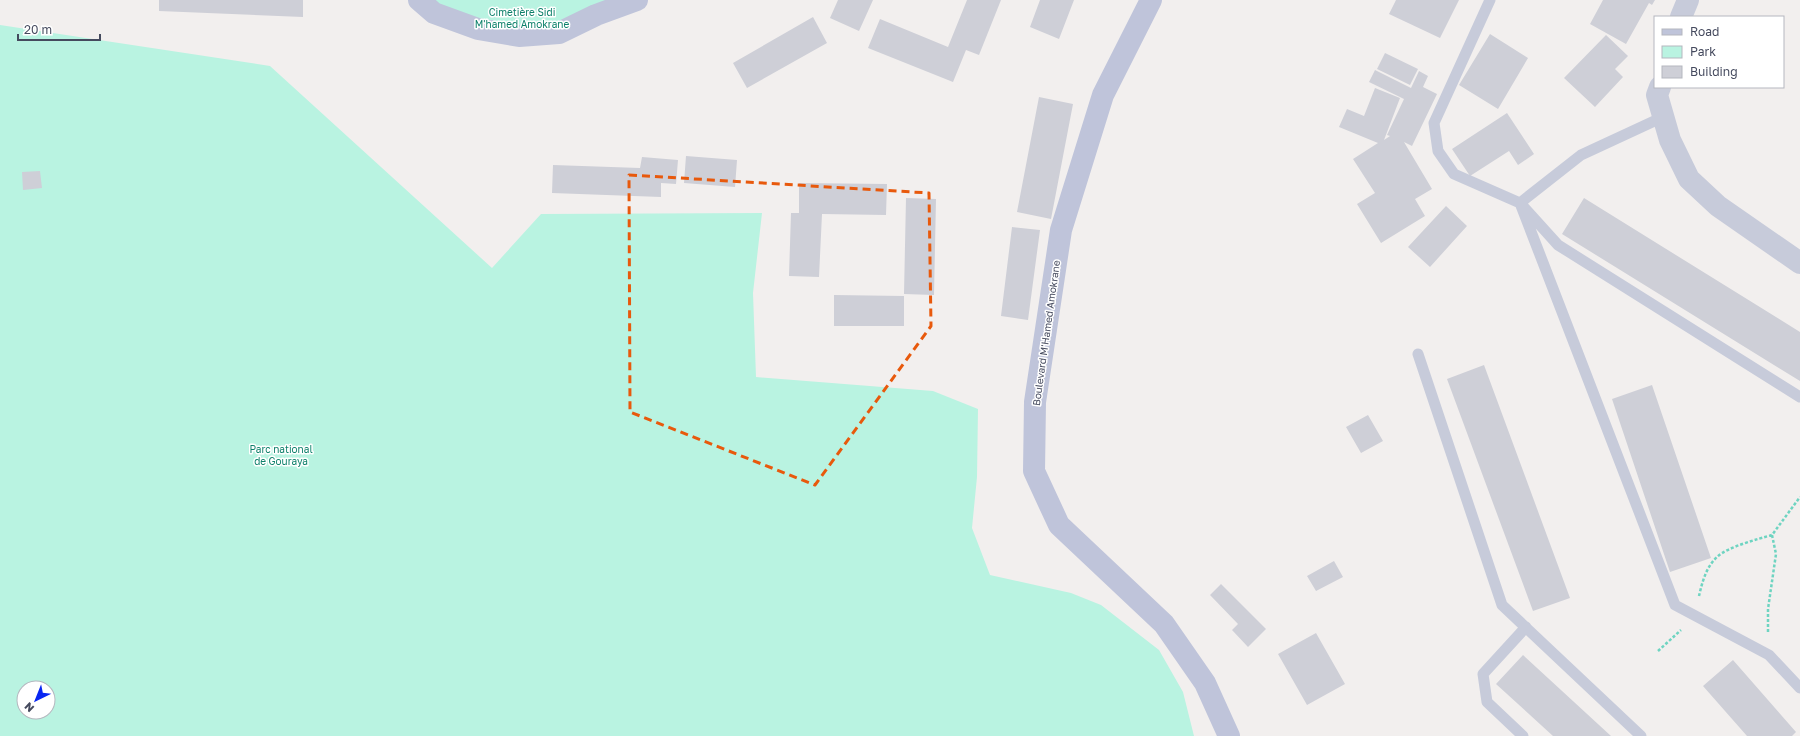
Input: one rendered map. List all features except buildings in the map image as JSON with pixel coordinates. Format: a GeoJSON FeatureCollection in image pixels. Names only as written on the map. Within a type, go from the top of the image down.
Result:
{"type":"FeatureCollection","features":[{"type":"Feature","properties":{"kind":"main road"},"geometry":{"type":"LineString","coordinates":[[419,0],[434,13],[463,24],[478,29],[519,36],[559,33],[596,15],[637,0]]}},
{"type":"Feature","properties":{"kind":"main road","name":"Boulevard M'Hamed Amokrane"},"geometry":{"type":"LineString","coordinates":[[1151,0],[1103,95],[1062,230],[1035,402],[1034,471],[1059,525],[1164,624],[1205,683],[1229,736]]}},
{"type":"Feature","properties":{"kind":"street"},"geometry":{"type":"LineString","coordinates":[[1681,16],[1688,0]]}},
{"type":"Feature","properties":{"kind":"street"},"geometry":{"type":"LineString","coordinates":[[1660,88],[1657,95],[1670,140],[1689,179],[1718,206],[1800,262]]}},
{"type":"Feature","properties":{"kind":"lane"},"geometry":{"type":"LineString","coordinates":[[1490,0],[1434,123],[1438,151],[1454,174],[1520,202],[1558,245],[1800,397]]}},
{"type":"Feature","properties":{"kind":"lane"},"geometry":{"type":"LineString","coordinates":[[1520,202],[1581,154],[1663,117]]}},
{"type":"Feature","properties":{"kind":"lane"},"geometry":{"type":"LineString","coordinates":[[1520,202],[1675,605],[1769,655],[1800,688]]}},
{"type":"Feature","properties":{"kind":"lane"},"geometry":{"type":"LineString","coordinates":[[1418,354],[1502,605],[1641,736]]}},
{"type":"Feature","properties":{"kind":"lane"},"geometry":{"type":"LineString","coordinates":[[1524,736],[1487,702],[1483,674],[1526,627]]}},
{"type":"Feature","properties":{"kind":"path"},"geometry":{"type":"LineString","coordinates":[[1658,651],[1686,626],[1694,615],[1703,577],[1717,557],[1745,542],[1772,535],[1800,497]]}},
{"type":"Feature","properties":{"kind":"path"},"geometry":{"type":"LineString","coordinates":[[1769,655],[1768,609],[1776,554],[1772,535]]}},
{"type":"Feature","properties":{"kind":"highlighted area"},"geometry":{"type":"Polygon","coordinates":[[[629,175],[929,193],[931,326],[815,485],[630,412],[629,175]]]}},
{"type":"Feature","properties":{"kind":"green space","name":"Cimetière Sidi M'hamed Amokrane"},"geometry":{"type":"Polygon","coordinates":[[[419,0],[637,0],[519,36],[419,0]]]}},
{"type":"Feature","properties":{"kind":"green space","name":"Parc national de Gouraya"},"geometry":{"type":"Polygon","coordinates":[[[0,25],[270,66],[492,268],[541,214],[762,213],[753,293],[756,377],[933,391],[978,409],[977,477],[972,528],[990,575],[1071,593],[1101,605],[1159,650],[1183,692],[1194,736],[0,736],[0,25]]]}}]}
